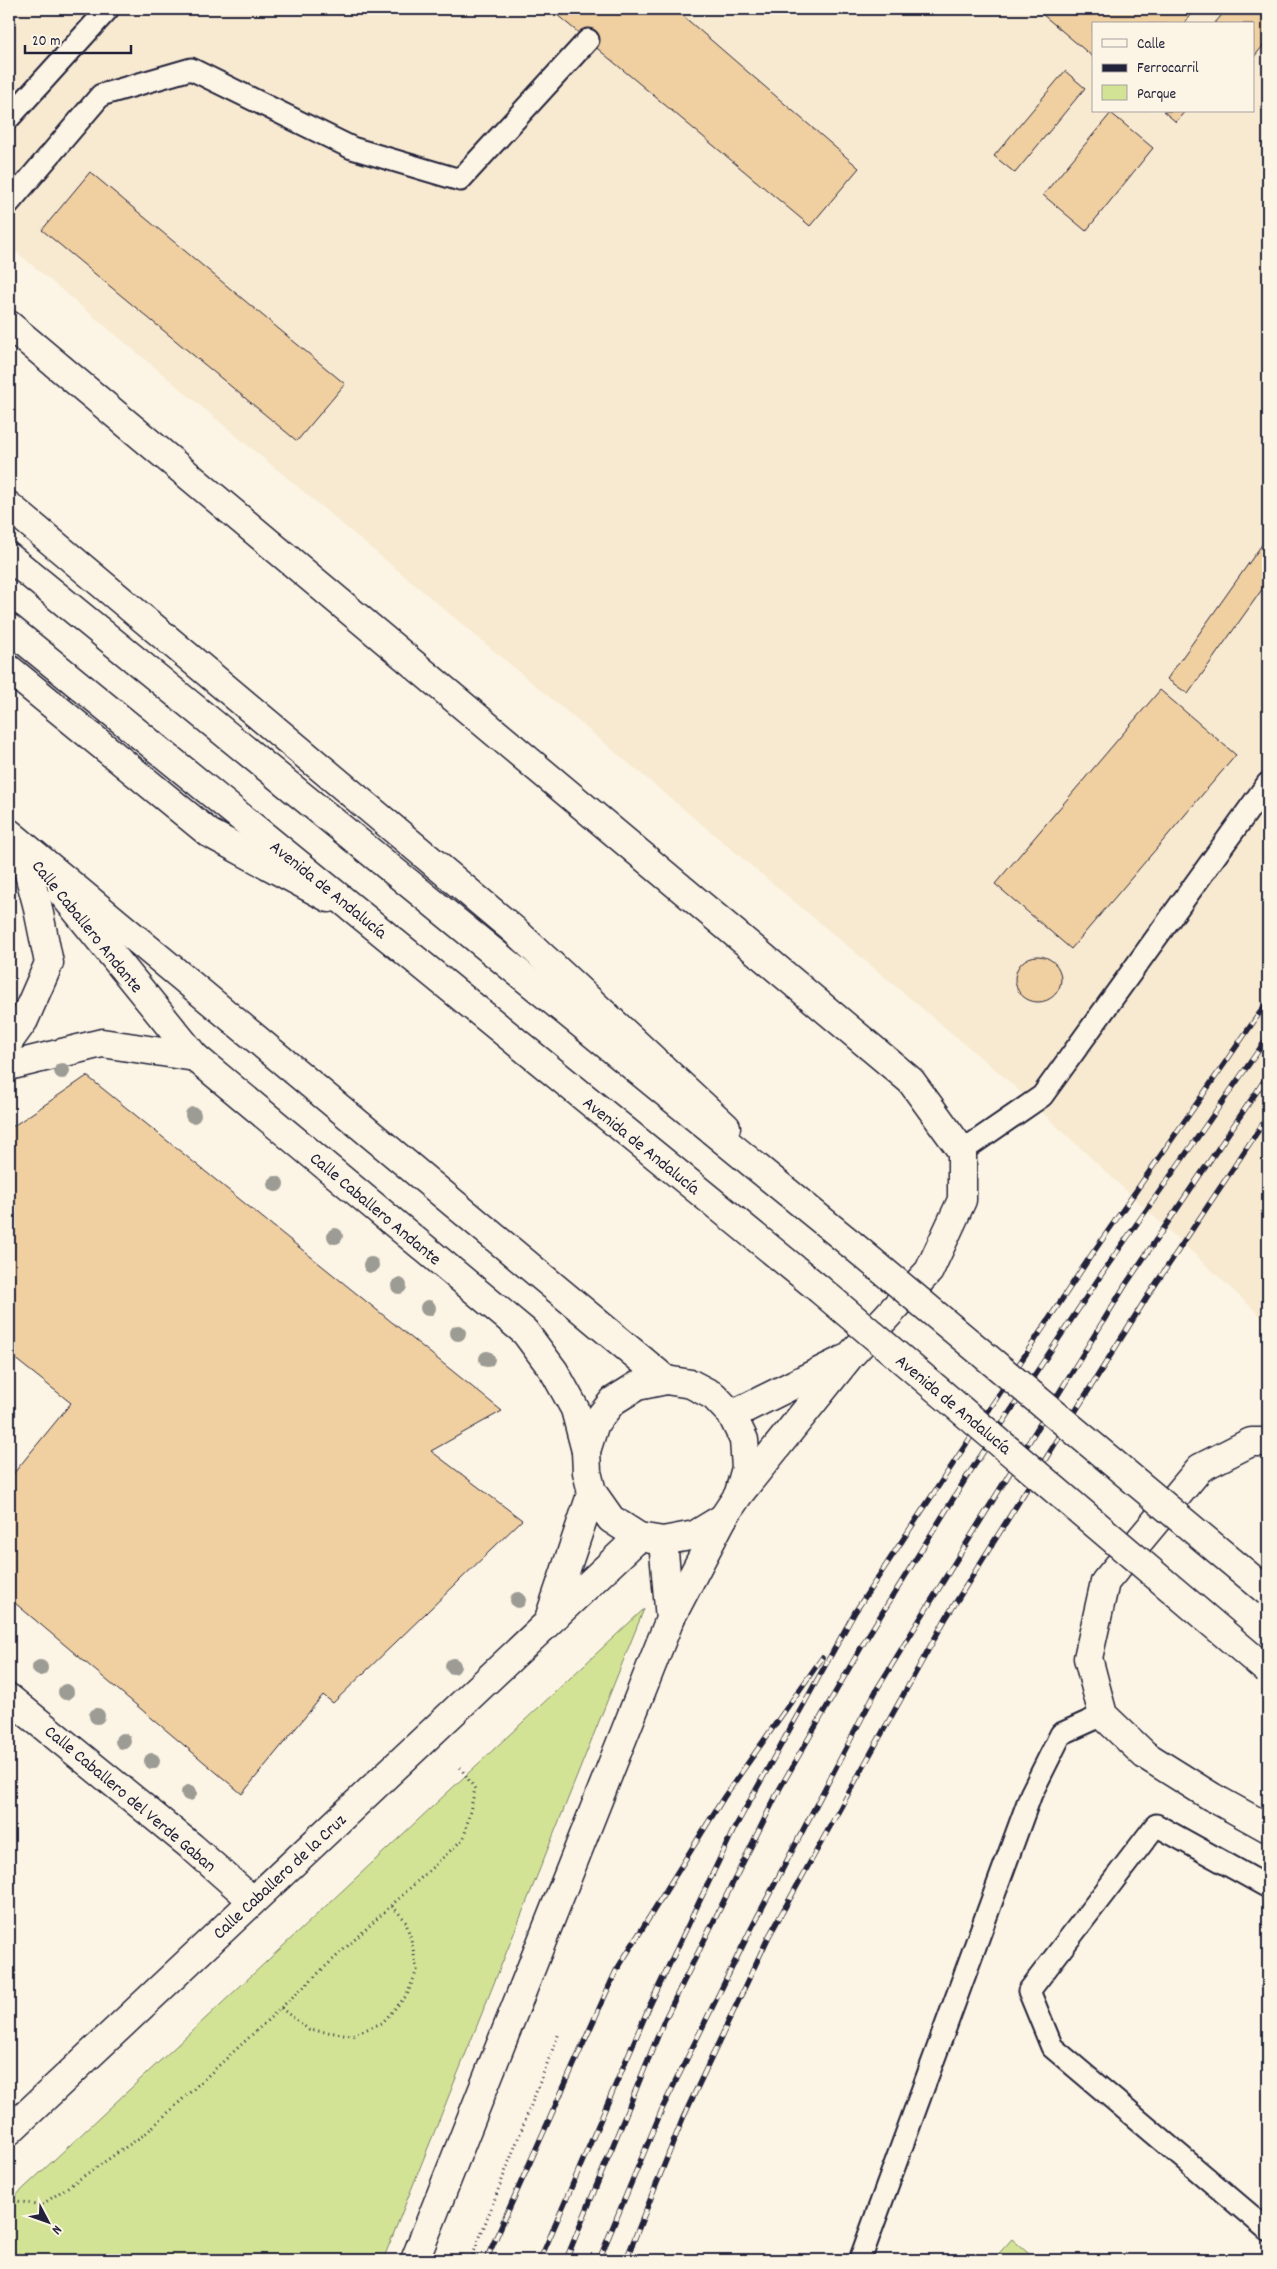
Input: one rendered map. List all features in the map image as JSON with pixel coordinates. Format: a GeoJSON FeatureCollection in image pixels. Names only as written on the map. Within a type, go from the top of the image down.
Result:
{"type":"FeatureCollection","features":[{"type":"Feature","properties":{"kind":"street"},"geometry":{"type":"LineString","coordinates":[[9,325],[912,1081],[962,1151],[962,1200],[929,1271],[849,1357],[739,1494],[723,1518],[670,1619],[415,2260]]}},
{"type":"Feature","properties":{"kind":"street"},"geometry":{"type":"LineString","coordinates":[[13,509],[514,930],[851,1244]]}},
{"type":"Feature","properties":{"kind":"street"},"geometry":{"type":"LineString","coordinates":[[9,557],[851,1244],[1268,1592]]}},
{"type":"Feature","properties":{"kind":"street","name":"Avenida de Andalucía"},"geometry":{"type":"LineString","coordinates":[[9,628],[818,1288],[1268,1670]]}},
{"type":"Feature","properties":{"kind":"street"},"geometry":{"type":"LineString","coordinates":[[9,668],[209,833],[363,917]]}},
{"type":"Feature","properties":{"kind":"street"},"geometry":{"type":"LineString","coordinates":[[9,1041],[24,1020],[49,963],[37,904],[15,838]]}},
{"type":"Feature","properties":{"kind":"street","name":"Calle Caballero Andante"},"geometry":{"type":"LineString","coordinates":[[15,838],[195,1057],[525,1332],[554,1371],[576,1408],[586,1451]]}},
{"type":"Feature","properties":{"kind":"street","name":"Calle Caballero Andante"},"geometry":{"type":"LineString","coordinates":[[15,838],[666,1380]]}},
{"type":"Feature","properties":{"kind":"street"},"geometry":{"type":"LineString","coordinates":[[9,1066],[102,1043],[195,1057]]}},
{"type":"Feature","properties":{"kind":"street"},"geometry":{"type":"LineString","coordinates":[[732,1415],[849,1357]]}},
{"type":"Feature","properties":{"kind":"street"},"geometry":{"type":"LineString","coordinates":[[723,1518],[695,1535],[651,1539],[611,1519],[592,1492],[587,1472],[586,1451],[595,1423],[613,1401],[637,1386],[666,1380],[691,1384],[714,1396],[732,1415],[744,1440],[746,1468],[739,1494]]}},
{"type":"Feature","properties":{"kind":"street"},"geometry":{"type":"LineString","coordinates":[[1268,1442],[1251,1442],[1200,1468],[1105,1582],[1088,1658],[1103,1715],[1144,1755],[1212,1797],[1268,1828]]}},
{"type":"Feature","properties":{"kind":"street","name":"Calle Caballero de la Cruz"},"geometry":{"type":"LineString","coordinates":[[549,1620],[592,1492]]}},
{"type":"Feature","properties":{"kind":"street"},"geometry":{"type":"LineString","coordinates":[[651,1539],[670,1619]]}},
{"type":"Feature","properties":{"kind":"street","name":"Calle Caballero de la Cruz"},"geometry":{"type":"LineString","coordinates":[[9,2131],[549,1620],[651,1539]]}},
{"type":"Feature","properties":{"kind":"street","name":"Calle Caballero del Verde Gaban"},"geometry":{"type":"LineString","coordinates":[[9,1698],[192,1847],[252,1900]]}},
{"type":"Feature","properties":{"kind":"lane"},"geometry":{"type":"LineString","coordinates":[[9,118],[108,9]]}},
{"type":"Feature","properties":{"kind":"lane"},"geometry":{"type":"LineString","coordinates":[[9,203],[102,95],[191,69],[352,148],[460,180],[588,40]]}},
{"type":"Feature","properties":{"kind":"lane"},"geometry":{"type":"LineString","coordinates":[[962,1151],[1042,1096],[1268,784]]}},
{"type":"Feature","properties":{"kind":"lane"},"geometry":{"type":"LineString","coordinates":[[860,2260],[1031,1794],[1061,1734],[1103,1715]]}},
{"type":"Feature","properties":{"kind":"lane"},"geometry":{"type":"LineString","coordinates":[[1268,1887],[1156,1825],[1029,1991],[1052,2047],[1268,2230]]}},
{"type":"Feature","properties":{"kind":"path"},"geometry":{"type":"LineString","coordinates":[[9,2199],[40,2206],[145,2134],[464,1838],[475,1789],[460,1767]]}},
{"type":"Feature","properties":{"kind":"path"},"geometry":{"type":"LineString","coordinates":[[281,2008],[309,2030],[352,2035],[382,2023],[407,1996],[417,1970],[411,1939],[404,1920],[391,1905]]}},
{"type":"Feature","properties":{"kind":"path"},"geometry":{"type":"LineString","coordinates":[[471,2260],[559,2033]]}},
{"type":"Feature","properties":{"kind":"shaded area"},"geometry":{"type":"Polygon","coordinates":[[[9,9],[1268,9],[1268,1323],[1003,1076],[9,246],[9,9]]]}},
{"type":"Feature","properties":{"kind":"green space"},"geometry":{"type":"Polygon","coordinates":[[[644,1609],[383,2260],[9,2260],[9,2202],[644,1609]]]}},
{"type":"Feature","properties":{"kind":"green space"},"geometry":{"type":"Polygon","coordinates":[[[1012,2239],[1036,2260],[993,2260],[1012,2239]]]}},
{"type":"Feature","properties":{"kind":"building"},"geometry":{"type":"Polygon","coordinates":[[[550,9],[675,9],[859,168],[810,226],[550,9]]]}},
{"type":"Feature","properties":{"kind":"building"},"geometry":{"type":"Polygon","coordinates":[[[1036,9],[1195,9],[1185,22],[1092,22],[1092,56],[1036,9]]]}},
{"type":"Feature","properties":{"kind":"building"},"geometry":{"type":"Polygon","coordinates":[[[1227,9],[1262,9],[1268,14],[1268,40],[1254,57],[1254,22],[1216,22],[1227,9]]]}},
{"type":"Feature","properties":{"kind":"building"},"geometry":{"type":"Polygon","coordinates":[[[1065,71],[1085,88],[1015,173],[994,156],[1065,71]]]}},
{"type":"Feature","properties":{"kind":"building"},"geometry":{"type":"Polygon","coordinates":[[[1164,112],[1184,112],[1176,122],[1164,112]]]}},
{"type":"Feature","properties":{"kind":"building"},"geometry":{"type":"Polygon","coordinates":[[[1111,113],[1153,148],[1086,231],[1043,195],[1111,113]]]}},
{"type":"Feature","properties":{"kind":"building"},"geometry":{"type":"Polygon","coordinates":[[[90,172],[345,384],[297,441],[42,230],[90,172]]]}},
{"type":"Feature","properties":{"kind":"building"},"geometry":{"type":"Polygon","coordinates":[[[1268,536],[1268,581],[1188,694],[1167,679],[1268,536]]]}},
{"type":"Feature","properties":{"kind":"building"},"geometry":{"type":"Polygon","coordinates":[[[1160,690],[1236,755],[1071,949],[995,884],[1160,690]]]}},
{"type":"Feature","properties":{"kind":"building"},"geometry":{"type":"Polygon","coordinates":[[[1038,956],[1051,960],[1057,966],[1061,979],[1057,992],[1051,998],[1038,1002],[1025,998],[1019,992],[1015,979],[1019,966],[1025,960],[1038,956]]]}},
{"type":"Feature","properties":{"kind":"building"},"geometry":{"type":"Polygon","coordinates":[[[87,1076],[502,1411],[431,1451],[522,1520],[333,1703],[323,1695],[242,1794],[9,1598],[9,1479],[71,1403],[9,1354],[9,1129],[87,1076]]]}},
{"type":"Feature","properties":{"kind":"railway"},"geometry":{"type":"LineString","coordinates":[[540,2260],[649,2007],[733,1831],[855,1612],[1090,1257],[1268,1001]]}},
{"type":"Feature","properties":{"kind":"railway"},"geometry":{"type":"LineString","coordinates":[[566,2260],[664,2021],[780,1788],[866,1639],[968,1475],[1105,1269],[1268,1037]]}},
{"type":"Feature","properties":{"kind":"railway"},"geometry":{"type":"LineString","coordinates":[[599,2260],[663,2107],[749,1933],[877,1689],[1126,1284],[1268,1075]]}},
{"type":"Feature","properties":{"kind":"railway"},"geometry":{"type":"LineString","coordinates":[[626,2260],[683,2118],[768,1938],[946,1618],[1147,1297],[1268,1116]]}},
{"type":"Feature","properties":{"kind":"railway"},"geometry":{"type":"LineString","coordinates":[[486,2260],[616,1971],[724,1797],[822,1658]]}}]}
